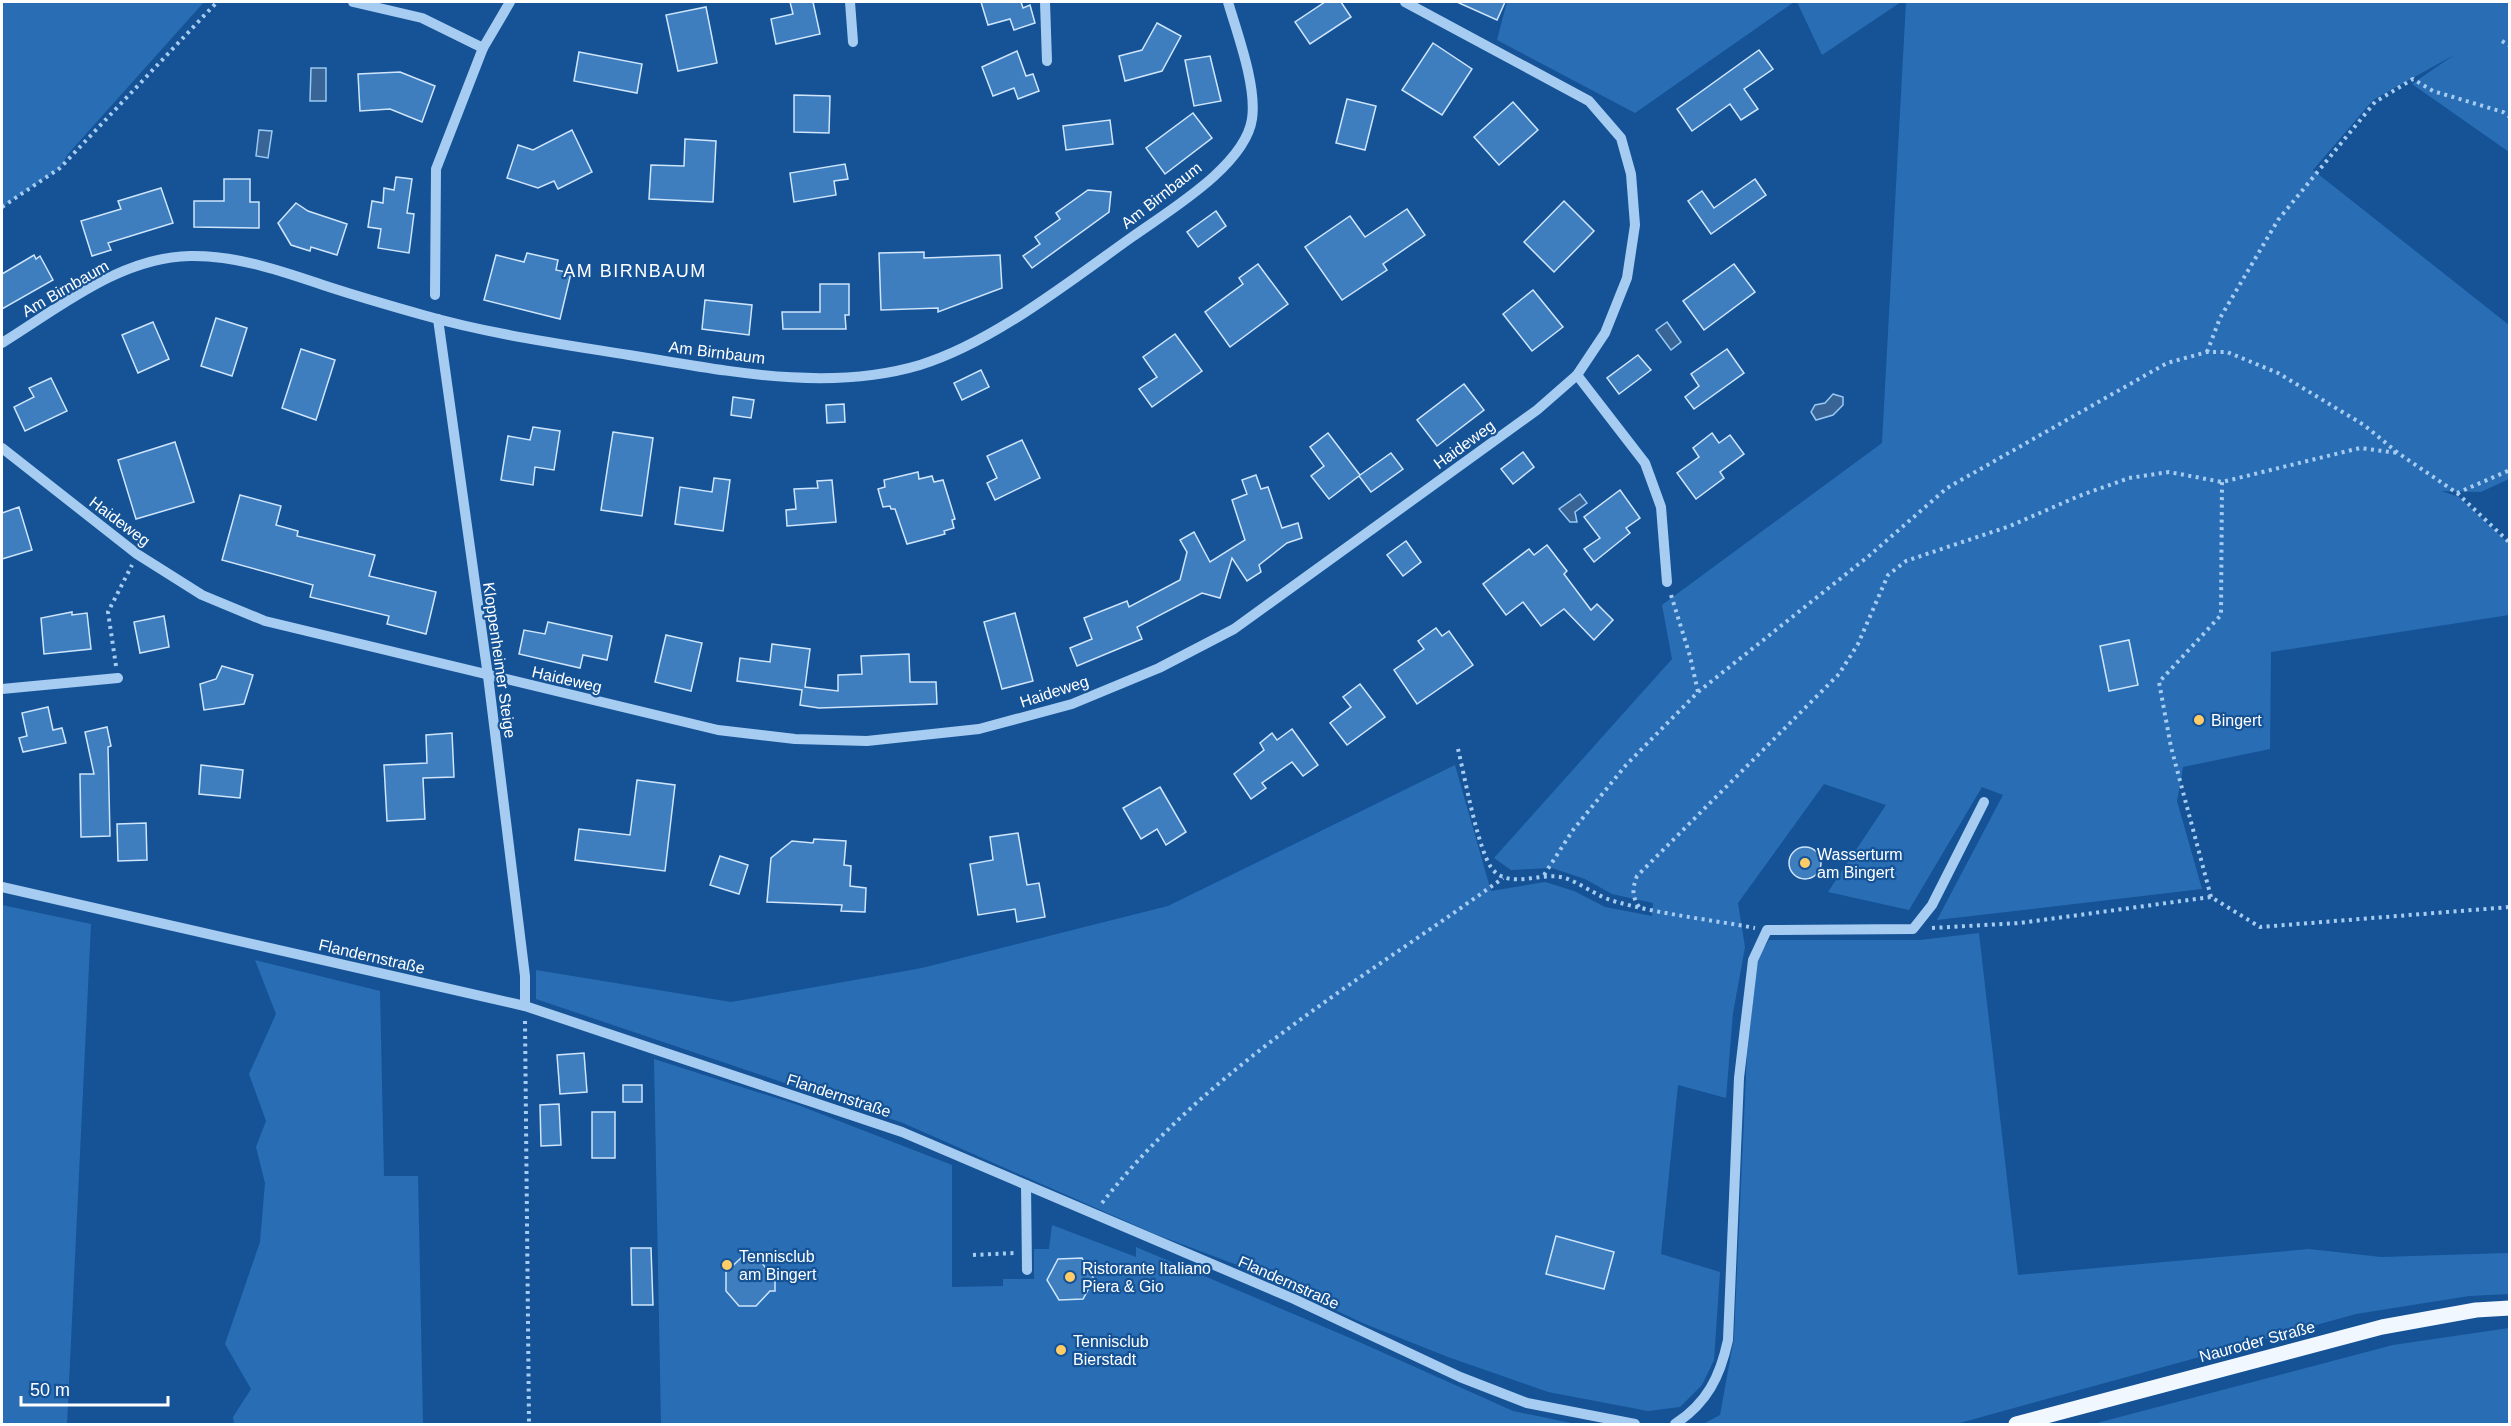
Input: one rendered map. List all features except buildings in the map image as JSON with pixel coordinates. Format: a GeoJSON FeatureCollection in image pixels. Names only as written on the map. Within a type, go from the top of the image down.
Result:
{"type":"FeatureCollection","features":[{"type":"Feature","properties":{"kind":"main road","name":"Nauroder Straße"},"geometry":{"type":"LineString","coordinates":[[2016,1425],[2382,1327],[2466,1311],[2510,1308]]}},
{"type":"Feature","properties":{"kind":"street"},"geometry":{"type":"LineString","coordinates":[[353,2],[422,18],[483,48]]}},
{"type":"Feature","properties":{"kind":"street"},"geometry":{"type":"LineString","coordinates":[[435,295],[436,169],[483,48],[510,2]]}},
{"type":"Feature","properties":{"kind":"street"},"geometry":{"type":"LineString","coordinates":[[850,2],[853,42]]}},
{"type":"Feature","properties":{"kind":"street"},"geometry":{"type":"LineString","coordinates":[[1045,2],[1047,61]]}},
{"type":"Feature","properties":{"kind":"street","name":"Am Birnbaum"},"geometry":{"type":"LineString","coordinates":[[2,343],[90,287],[136,266],[186,256],[225,257],[438,319],[578,347],[732,371],[841,379],[920,365],[977,341],[1066,284],[1191,195],[1240,150],[1252,118],[1249,74],[1228,2]]}},
{"type":"Feature","properties":{"kind":"street","name":"Haideweg"},"geometry":{"type":"LineString","coordinates":[[2,448],[137,554],[202,595],[265,621],[488,676],[718,730],[795,739],[867,741],[979,729],[1072,704],[1159,668],[1234,628],[1537,410],[1577,375],[1605,333],[1627,278],[1635,225],[1631,174],[1621,138],[1589,101],[1405,2]]}},
{"type":"Feature","properties":{"kind":"street","name":"Kloppenheimer Steige"},"geometry":{"type":"LineString","coordinates":[[438,319],[488,676],[525,976],[525,1006]]}},
{"type":"Feature","properties":{"kind":"street"},"geometry":{"type":"LineString","coordinates":[[1577,375],[1645,463],[1661,507],[1667,582]]}},
{"type":"Feature","properties":{"kind":"street"},"geometry":{"type":"LineString","coordinates":[[2,688],[118,678]]}},
{"type":"Feature","properties":{"kind":"street"},"geometry":{"type":"LineString","coordinates":[[1675,1425],[1687,1417],[1707,1395],[1721,1369],[1728,1340],[1739,1078],[1753,960],[1767,930],[1913,929],[1932,905],[1984,802]]}},
{"type":"Feature","properties":{"kind":"street","name":"Flandernstraße"},"geometry":{"type":"LineString","coordinates":[[2,887],[525,1006],[902,1132],[1294,1299],[1469,1380],[1527,1403],[1635,1425]]}},
{"type":"Feature","properties":{"kind":"street"},"geometry":{"type":"LineString","coordinates":[[1026,1185],[1027,1270]]}},
{"type":"Feature","properties":{"kind":"path"},"geometry":{"type":"LineString","coordinates":[[2,207],[60,168],[217,2]]}},
{"type":"Feature","properties":{"kind":"path"},"geometry":{"type":"LineString","coordinates":[[2502,41],[2510,46]]}},
{"type":"Feature","properties":{"kind":"path"},"geometry":{"type":"LineString","coordinates":[[2207,352],[2220,318],[2278,220],[2375,102],[2413,79],[2433,91],[2503,112],[2510,117]]}},
{"type":"Feature","properties":{"kind":"path"},"geometry":{"type":"LineString","coordinates":[[1544,875],[1573,830],[1626,765],[1698,692],[1870,555],[1947,488],[2168,363],[2207,352],[2227,352],[2278,373],[2364,425],[2398,453],[2457,493],[2510,543]]}},
{"type":"Feature","properties":{"kind":"path"},"geometry":{"type":"LineString","coordinates":[[1639,908],[1634,899],[1632,887],[1637,876],[1839,674],[1858,644],[1888,575],[1906,561],[2010,526],[2079,496],[2129,478],[2169,472],[2222,482],[2360,448],[2398,453]]}},
{"type":"Feature","properties":{"kind":"path"},"geometry":{"type":"LineString","coordinates":[[2457,493],[2510,470]]}},
{"type":"Feature","properties":{"kind":"path"},"geometry":{"type":"LineString","coordinates":[[2211,897],[2171,747],[2159,682],[2221,615],[2222,482]]}},
{"type":"Feature","properties":{"kind":"path"},"geometry":{"type":"LineString","coordinates":[[118,678],[108,612],[137,554]]}},
{"type":"Feature","properties":{"kind":"path"},"geometry":{"type":"LineString","coordinates":[[1667,582],[1690,656],[1698,692]]}},
{"type":"Feature","properties":{"kind":"path"},"geometry":{"type":"LineString","coordinates":[[1458,749],[1486,861],[1493,871],[1503,878],[1515,880],[1544,875],[1565,879],[1599,895],[1639,908],[1767,930]]}},
{"type":"Feature","properties":{"kind":"path"},"geometry":{"type":"LineString","coordinates":[[1093,1215],[1131,1167],[1244,1062],[1503,878]]}},
{"type":"Feature","properties":{"kind":"path"},"geometry":{"type":"LineString","coordinates":[[1913,929],[2020,924],[2211,897],[2260,927],[2510,907]]}},
{"type":"Feature","properties":{"kind":"path"},"geometry":{"type":"LineString","coordinates":[[525,1006],[529,1425]]}},
{"type":"Feature","properties":{"kind":"path"},"geometry":{"type":"LineString","coordinates":[[973,1255],[1027,1253]]}},
{"type":"Feature","properties":{"kind":"shaded area"},"geometry":{"type":"Polygon","coordinates":[[[2,2],[204,2],[68,154],[60,168],[2,207],[2,2]]]}},
{"type":"Feature","properties":{"kind":"shaded area"},"geometry":{"type":"Polygon","coordinates":[[[1507,2],[1794,2],[1635,113],[1497,40],[1507,2]]]}},
{"type":"Feature","properties":{"kind":"shaded area"},"geometry":{"type":"Polygon","coordinates":[[[1797,2],[1901,2],[1822,55],[1797,2]]]}},
{"type":"Feature","properties":{"kind":"shaded area"},"geometry":{"type":"Polygon","coordinates":[[[1906,2],[2509,2],[2509,152],[2412,84],[2454,55],[2373,100],[2313,170],[2509,325],[2509,479],[2481,492],[2441,491],[2459,497],[2509,544],[2509,615],[2271,652],[2270,749],[2183,767],[2177,801],[2202,889],[1937,920],[2003,795],[1982,787],[1909,910],[1828,892],[1886,805],[1824,784],[1738,903],[1745,947],[1733,1013],[1726,1098],[1678,1085],[1661,1254],[1720,1272],[1714,1360],[1702,1385],[1680,1407],[1648,1411],[1548,1392],[1448,1357],[1365,1324],[1245,1268],[1155,1234],[903,1123],[536,999],[536,970],[731,1002],[922,968],[1168,906],[1455,765],[1491,891],[1545,882],[1574,891],[1605,907],[1652,916],[1653,903],[1612,894],[1585,879],[1552,868],[1511,870],[1494,858],[1672,659],[1662,605],[1882,443],[1906,2]]]}},
{"type":"Feature","properties":{"kind":"shaded area"},"geometry":{"type":"Polygon","coordinates":[[[311,68],[326,68],[326,101],[310,101],[311,68]]]}},
{"type":"Feature","properties":{"kind":"shaded area"},"geometry":{"type":"Polygon","coordinates":[[[259,130],[272,131],[268,158],[256,156],[259,130]]]}},
{"type":"Feature","properties":{"kind":"shaded area"},"geometry":{"type":"Polygon","coordinates":[[[1667,322],[1681,342],[1671,350],[1656,330],[1667,322]]]}},
{"type":"Feature","properties":{"kind":"shaded area"},"geometry":{"type":"Polygon","coordinates":[[[1833,394],[1843,397],[1843,405],[1833,415],[1816,420],[1811,412],[1815,405],[1825,403],[1833,394]]]}},
{"type":"Feature","properties":{"kind":"shaded area"},"geometry":{"type":"Polygon","coordinates":[[[1580,494],[1587,503],[1575,512],[1577,522],[1570,522],[1559,509],[1580,494]]]}},
{"type":"Feature","properties":{"kind":"shaded area"},"geometry":{"type":"Polygon","coordinates":[[[2,905],[91,924],[67,1424],[2,1424],[2,905]]]}},
{"type":"Feature","properties":{"kind":"shaded area"},"geometry":{"type":"Polygon","coordinates":[[[1979,933],[2018,1275],[2309,1249],[2381,1257],[2509,1253],[2509,1294],[2469,1296],[2356,1314],[1956,1424],[1703,1424],[1720,1415],[1734,1338],[1747,1053],[1758,959],[1769,940],[1920,940],[1979,933]]]}},
{"type":"Feature","properties":{"kind":"shaded area"},"geometry":{"type":"Polygon","coordinates":[[[255,960],[380,991],[384,1176],[418,1176],[423,1424],[234,1424],[233,1417],[251,1389],[225,1344],[260,1242],[265,1183],[256,1147],[266,1121],[249,1074],[276,1014],[255,960]]]}},
{"type":"Feature","properties":{"kind":"shaded area"},"geometry":{"type":"Polygon","coordinates":[[[654,1059],[798,1105],[952,1165],[952,1287],[1003,1286],[1003,1279],[1034,1279],[1034,1249],[1049,1249],[1052,1225],[1136,1257],[1136,1247],[1357,1341],[1513,1411],[1576,1424],[661,1424],[654,1059]]]}},
{"type":"Feature","properties":{"kind":"shaded area"},"geometry":{"type":"Polygon","coordinates":[[[2509,1328],[2509,1424],[2093,1424],[2393,1345],[2509,1328]]]}},
{"type":"Feature","properties":{"kind":"place","name":"Bingert"},"geometry":{"type":"Point","coordinates":[2199,720]}},
{"type":"Feature","properties":{"kind":"place","name":"Wasserturm am Bingert"},"geometry":{"type":"Point","coordinates":[1805,863]}},
{"type":"Feature","properties":{"kind":"place","name":"Tennisclub am Bingert"},"geometry":{"type":"Point","coordinates":[727,1265]}},
{"type":"Feature","properties":{"kind":"place","name":"Ristorante Italiano Piera & Gio"},"geometry":{"type":"Point","coordinates":[1070,1277]}},
{"type":"Feature","properties":{"kind":"place","name":"Tennisclub Bierstadt"},"geometry":{"type":"Point","coordinates":[1061,1350]}},
{"type":"Feature","properties":{"kind":"district","name":"AM BIRNBAUM"},"geometry":{"type":"Point","coordinates":[635,271]}}]}
